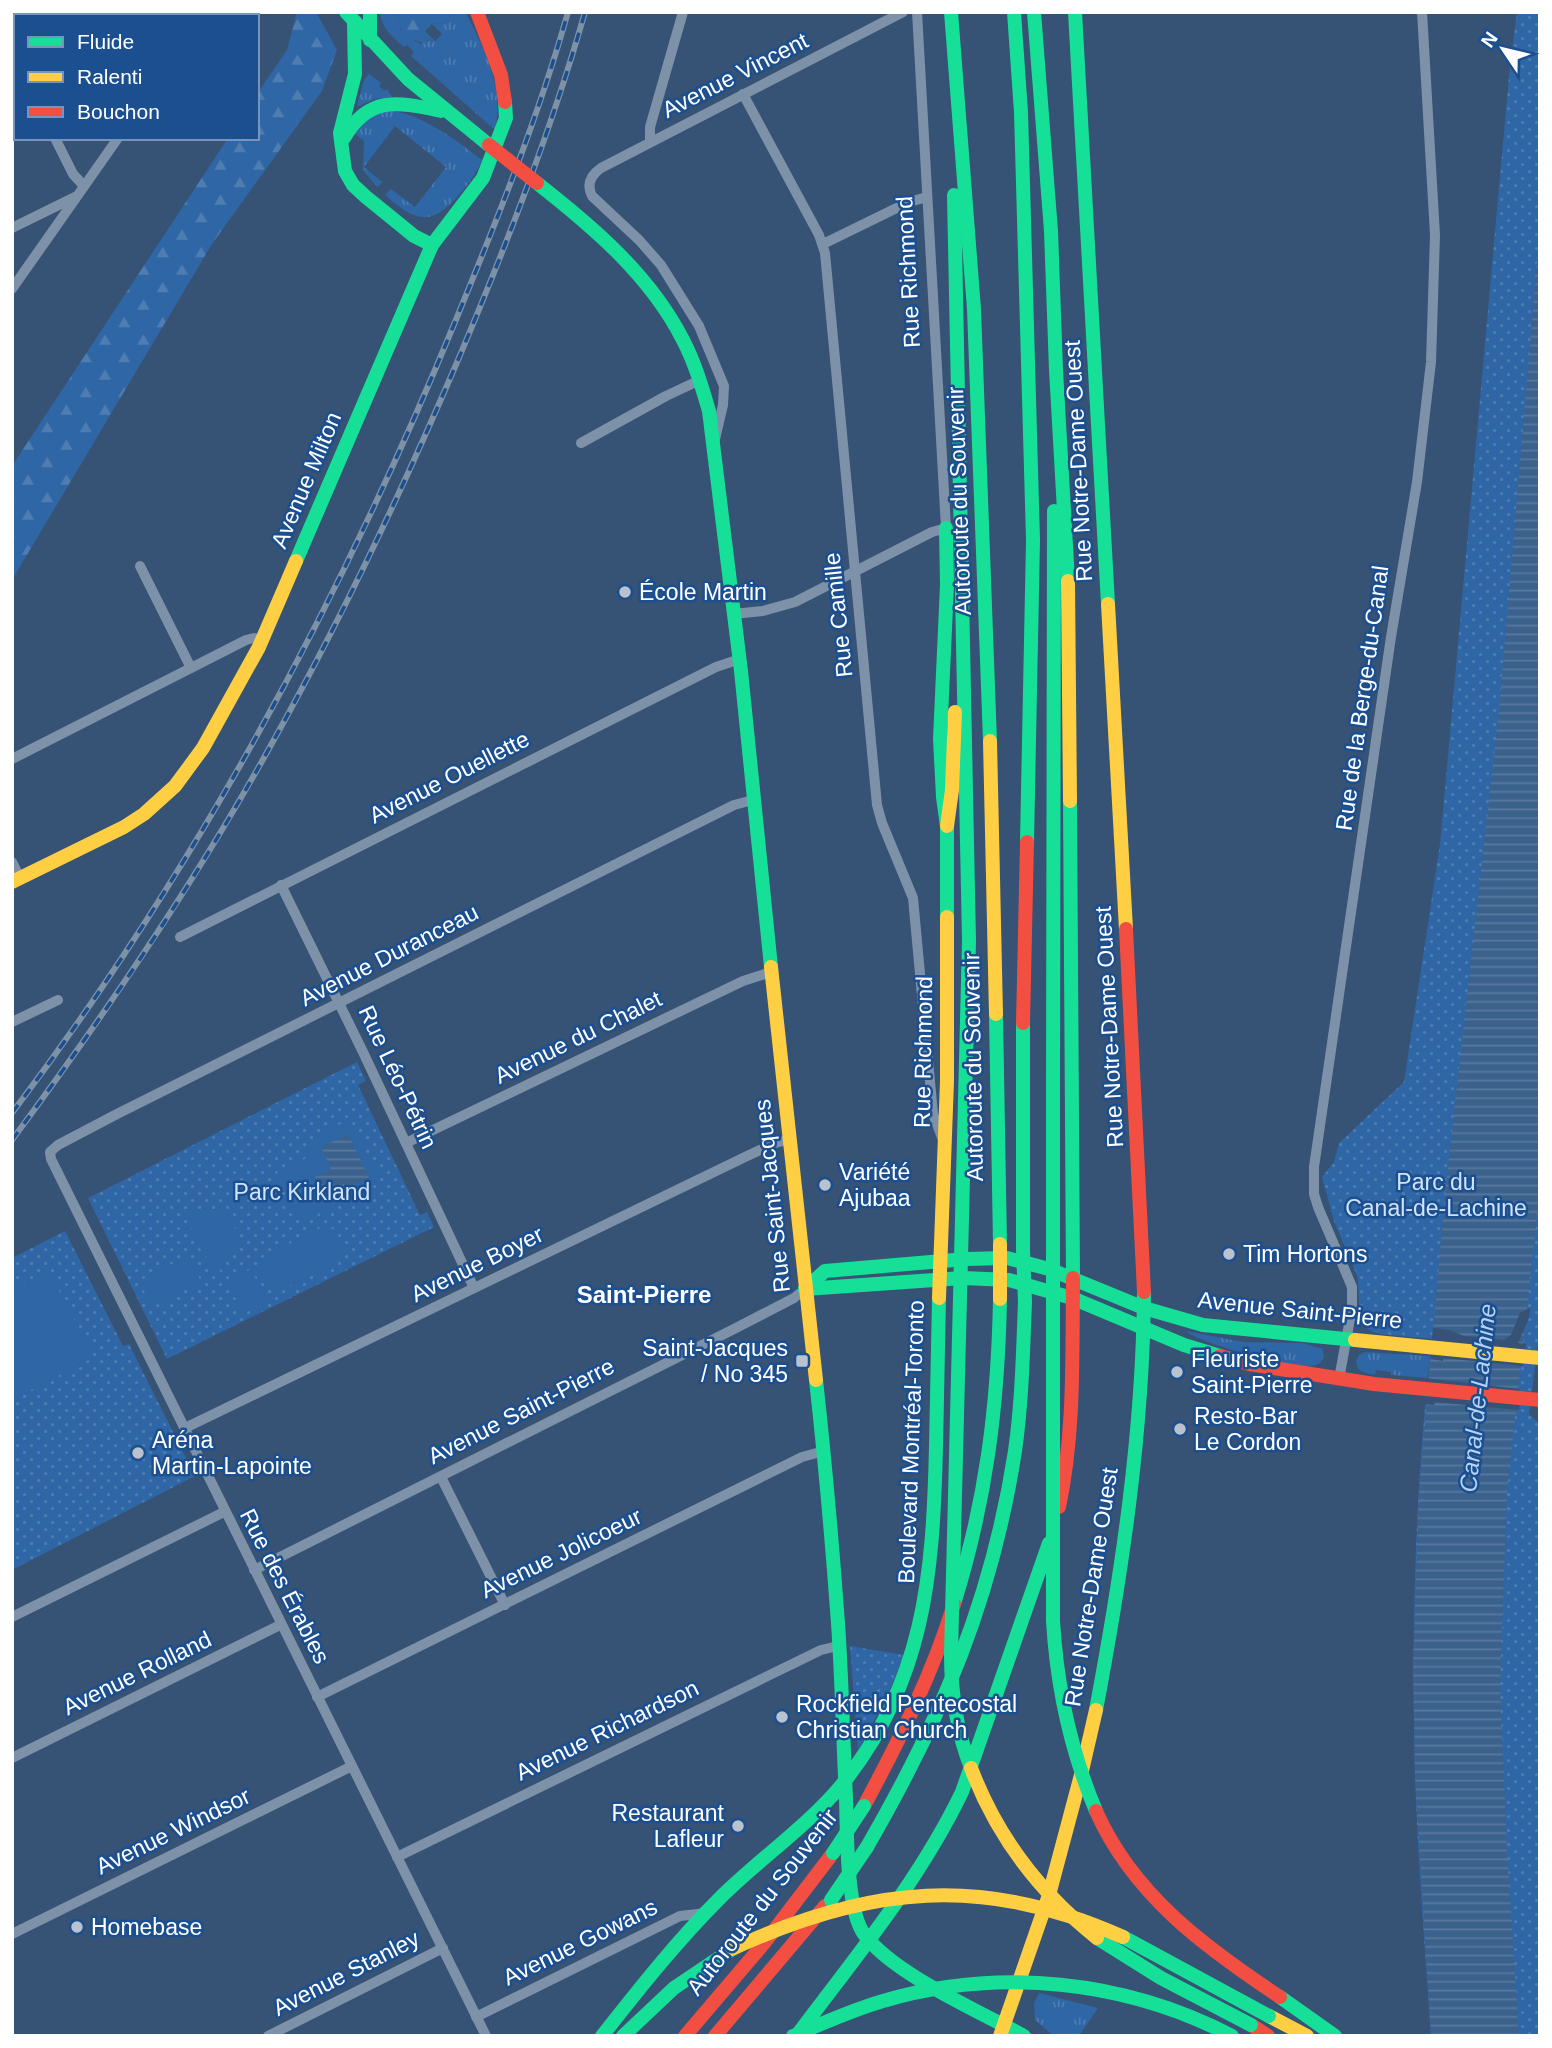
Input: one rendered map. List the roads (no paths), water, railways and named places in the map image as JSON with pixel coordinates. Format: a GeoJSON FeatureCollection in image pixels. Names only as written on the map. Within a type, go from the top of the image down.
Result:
{"type":"FeatureCollection","features":[{"type":"Feature","properties":{"kind":"main road"},"geometry":{"type":"LineString","coordinates":[[370,12],[370,40]]}},
{"type":"Feature","properties":{"kind":"main road","name":"Avenue Milton"},"geometry":{"type":"LineString","coordinates":[[16,880],[124,827],[148,812],[167,795],[202,748],[262,640],[432,246],[483,178],[506,118],[501,75],[477,12]]}},
{"type":"Feature","properties":{"kind":"main road","name":"Autoroute du Souvenir"},"geometry":{"type":"LineString","coordinates":[[685,2036],[765,1942],[833,1853],[891,1759],[944,1641],[957,1602],[977,1522],[992,1441],[999,1371],[1000,1244],[992,838],[972,257],[951,12]]}},
{"type":"Feature","properties":{"kind":"main road","name":"Autoroute du Souvenir"},"geometry":{"type":"LineString","coordinates":[[715,2036],[831,1900],[909,1778],[967,1646],[986,1588],[1001,1529],[1016,1444],[1024,1368],[1023,1049],[1032,540],[1021,112],[1014,12]]}},
{"type":"Feature","properties":{"kind":"main road"},"geometry":{"type":"LineString","coordinates":[[795,2036],[916,1877],[954,1809],[1042,1565],[1059,1506],[1069,1457],[1073,1402],[1073,1278],[1068,564],[1051,231],[1034,12]]}},
{"type":"Feature","properties":{"kind":"main road","name":"Rue Notre-Dame Ouest"},"geometry":{"type":"LineString","coordinates":[[1003,2030],[1037,1936],[1058,1867],[1101,1687],[1129,1509],[1144,1307],[1131,1008],[1075,12]]}},
{"type":"Feature","properties":{"kind":"main road"},"geometry":{"type":"LineString","coordinates":[[350,17],[355,74],[342,124],[341,149],[345,171],[353,185],[407,231],[432,246]]}},
{"type":"Feature","properties":{"kind":"main road","name":"Rue Saint-Jacques"},"geometry":{"type":"LineString","coordinates":[[350,17],[408,79],[606,238],[633,266],[675,325],[700,380],[709,411],[740,659],[788,1140],[832,1525],[844,1780],[854,1908],[858,1923],[869,1940]]}},
{"type":"Feature","properties":{"kind":"main road"},"geometry":{"type":"LineString","coordinates":[[953,50],[969,942],[951,1630],[953,1697],[962,1740],[976,1782],[997,1825],[1027,1870],[1062,1909],[1124,1955],[1268,2036]]}},
{"type":"Feature","properties":{"kind":"main road"},"geometry":{"type":"LineString","coordinates":[[341,149],[350,126],[375,106],[398,103],[446,112]]}},
{"type":"Feature","properties":{"kind":"main road"},"geometry":{"type":"LineString","coordinates":[[1056,369],[1052,663],[1053,1638],[1058,1692],[1071,1745],[1085,1785],[1121,1855],[1156,1900],[1223,1960],[1335,2036]]}},
{"type":"Feature","properties":{"kind":"main road"},"geometry":{"type":"LineString","coordinates":[[946,528],[947,590],[939,728],[941,790],[947,825]]}},
{"type":"Feature","properties":{"kind":"main road"},"geometry":{"type":"LineString","coordinates":[[947,825],[953,790],[953,728],[963,648]]}},
{"type":"Feature","properties":{"kind":"main road","name":"Rue Richmond"},"geometry":{"type":"LineString","coordinates":[[940,1279],[947,1081],[947,825]]}},
{"type":"Feature","properties":{"kind":"main road","name":"Avenue Saint-Pierre"},"geometry":{"type":"LineString","coordinates":[[805,1289],[825,1271],[1007,1258],[1034,1264],[1144,1307],[1219,1328],[1538,1358]]}},
{"type":"Feature","properties":{"kind":"main road","name":"Avenue Saint-Pierre"},"geometry":{"type":"LineString","coordinates":[[805,1289],[977,1277],[1009,1280],[1072,1298],[1184,1345],[1236,1361],[1374,1384],[1535,1400]]}},
{"type":"Feature","properties":{"kind":"main road","name":"Boulevard Montréal-Toronto"},"geometry":{"type":"LineString","coordinates":[[601,2036],[706,1913],[809,1819],[844,1780],[877,1733],[901,1686],[929,1588],[934,1529],[940,1279]]}},
{"type":"Feature","properties":{"kind":"main road"},"geometry":{"type":"LineString","coordinates":[[622,2036],[686,1978],[716,1958],[767,1931],[810,1915],[856,1903],[908,1895],[952,1894],[1014,1900],[1090,1923],[1157,1954],[1307,2036]]}},
{"type":"Feature","properties":{"kind":"main road"},"geometry":{"type":"LineString","coordinates":[[869,1940],[890,1960],[908,1972],[1003,2030],[1024,2036]]}},
{"type":"Feature","properties":{"kind":"main road"},"geometry":{"type":"LineString","coordinates":[[795,2036],[832,2018],[903,1995],[964,1984],[1016,1982],[1074,1985],[1133,1996],[1182,2012],[1232,2036]]}},
{"type":"Feature","properties":{"kind":"street"},"geometry":{"type":"LineString","coordinates":[[650,142],[650,127],[683,12]]}},
{"type":"Feature","properties":{"kind":"street","name":"Avenue Vincent"},"geometry":{"type":"LineString","coordinates":[[590,181],[596,171],[607,165],[903,12]]}},
{"type":"Feature","properties":{"kind":"street","name":"Rue Richmond"},"geometry":{"type":"LineString","coordinates":[[917,12],[946,528]]}},
{"type":"Feature","properties":{"kind":"street","name":"Rue de la Berge-du-Canal"},"geometry":{"type":"LineString","coordinates":[[1339,1379],[1353,1300],[1352,1287],[1318,1207],[1314,1194],[1314,1167],[1391,637],[1417,482],[1431,362],[1435,236],[1422,12]]}},
{"type":"Feature","properties":{"kind":"street","name":"Rue Camille"},"geometry":{"type":"LineString","coordinates":[[743,94],[823,244],[878,810],[913,898],[934,1117],[944,1144]]}},
{"type":"Feature","properties":{"kind":"street"},"geometry":{"type":"LineString","coordinates":[[56,140],[81,191]]}},
{"type":"Feature","properties":{"kind":"street"},"geometry":{"type":"LineString","coordinates":[[12,289],[117,140]]}},
{"type":"Feature","properties":{"kind":"street","name":"Rue Saint-Jacques"},"geometry":{"type":"LineString","coordinates":[[590,181],[588,188],[592,196],[639,240],[661,265],[682,295],[706,341],[725,391],[713,445]]}},
{"type":"Feature","properties":{"kind":"street"},"geometry":{"type":"LineString","coordinates":[[12,228],[81,191]]}},
{"type":"Feature","properties":{"kind":"street"},"geometry":{"type":"LineString","coordinates":[[823,244],[909,202],[927,197]]}},
{"type":"Feature","properties":{"kind":"street"},"geometry":{"type":"LineString","coordinates":[[581,443],[700,380]]}},
{"type":"Feature","properties":{"kind":"street"},"geometry":{"type":"LineString","coordinates":[[733,614],[786,606],[932,532],[946,528]]}},
{"type":"Feature","properties":{"kind":"street"},"geometry":{"type":"LineString","coordinates":[[140,566],[191,668]]}},
{"type":"Feature","properties":{"kind":"street"},"geometry":{"type":"LineString","coordinates":[[12,759],[246,640],[262,640]]}},
{"type":"Feature","properties":{"kind":"street","name":"Avenue Ouellette"},"geometry":{"type":"LineString","coordinates":[[180,937],[716,667],[740,659]]}},
{"type":"Feature","properties":{"kind":"street","name":"Avenue Duranceau"},"geometry":{"type":"LineString","coordinates":[[50,1155],[52,1149],[58,1145],[734,805],[753,800]]}},
{"type":"Feature","properties":{"kind":"street"},"geometry":{"type":"LineString","coordinates":[[12,862],[16,880]]}},
{"type":"Feature","properties":{"kind":"street","name":"Rue Léo-Pétrin"},"geometry":{"type":"LineString","coordinates":[[281,885],[340,1003],[474,1288]]}},
{"type":"Feature","properties":{"kind":"street","name":"Avenue du Chalet"},"geometry":{"type":"LineString","coordinates":[[406,1143],[743,981],[771,972]]}},
{"type":"Feature","properties":{"kind":"street"},"geometry":{"type":"LineString","coordinates":[[12,1022],[58,999]]}},
{"type":"Feature","properties":{"kind":"street","name":"Avenue Boyer"},"geometry":{"type":"LineString","coordinates":[[185,1428],[745,1157],[788,1140]]}},
{"type":"Feature","properties":{"kind":"street","name":"Rue des Érables"},"geometry":{"type":"LineString","coordinates":[[50,1155],[224,1512],[486,2036]]}},
{"type":"Feature","properties":{"kind":"street","name":"Avenue Saint-Pierre"},"geometry":{"type":"LineString","coordinates":[[254,1570],[734,1329],[794,1298],[805,1289]]}},
{"type":"Feature","properties":{"kind":"street","name":"Avenue Jolicoeur"},"geometry":{"type":"LineString","coordinates":[[317,1697],[802,1457],[824,1451]]}},
{"type":"Feature","properties":{"kind":"street"},"geometry":{"type":"LineString","coordinates":[[441,1477],[505,1605]]}},
{"type":"Feature","properties":{"kind":"street"},"geometry":{"type":"LineString","coordinates":[[12,1618],[224,1512]]}},
{"type":"Feature","properties":{"kind":"street","name":"Avenue Rolland"},"geometry":{"type":"LineString","coordinates":[[12,1758],[280,1625]]}},
{"type":"Feature","properties":{"kind":"street","name":"Avenue Richardson"},"geometry":{"type":"LineString","coordinates":[[397,1857],[821,1650],[838,1646]]}},
{"type":"Feature","properties":{"kind":"street","name":"Avenue Windsor"},"geometry":{"type":"LineString","coordinates":[[12,1934],[352,1766]]}},
{"type":"Feature","properties":{"kind":"street","name":"Avenue Gowans"},"geometry":{"type":"LineString","coordinates":[[476,2017],[680,1916],[706,1913]]}},
{"type":"Feature","properties":{"kind":"street","name":"Avenue Stanley"},"geometry":{"type":"LineString","coordinates":[[268,2036],[443,1948]]}},
{"type":"Feature","properties":{"kind":"water","name":"Canal-de-Lachine"},"geometry":{"type":"Polygon","coordinates":[[[1540,227],[1540,1188],[1507,1491],[1500,1685],[1519,2036],[1431,2036],[1415,1777],[1413,1665],[1419,1491],[1446,1184],[1499,710],[1540,227]]]}},
{"type":"Feature","properties":{"kind":"water"},"geometry":{"type":"Polygon","coordinates":[[[348,1134],[369,1178],[326,1200],[315,1177],[331,1169],[321,1147],[348,1134]]]}},
{"type":"Feature","properties":{"kind":"railway"},"geometry":{"type":"LineString","coordinates":[[12,1113],[79,1021],[142,927],[259,732],[313,632],[363,530],[455,322],[530,130],[568,12]]}},
{"type":"Feature","properties":{"kind":"railway"},"geometry":{"type":"LineString","coordinates":[[12,1140],[115,996],[212,847],[297,698],[346,603],[415,458],[493,274],[543,144],[585,12]]}},
{"type":"Feature","properties":{"kind":"place","name":"École Martin"},"geometry":{"type":"Point","coordinates":[625,592]}},
{"type":"Feature","properties":{"kind":"place","name":"Variété Ajubaa"},"geometry":{"type":"Point","coordinates":[825,1185]}},
{"type":"Feature","properties":{"kind":"place","name":"Tim Hortons"},"geometry":{"type":"Point","coordinates":[1229,1254]}},
{"type":"Feature","properties":{"kind":"place","name":"Saint-Jacques / No 345"},"geometry":{"type":"Point","coordinates":[802,1361]}},
{"type":"Feature","properties":{"kind":"place","name":"Fleuriste Saint-Pierre"},"geometry":{"type":"Point","coordinates":[1177,1372]}},
{"type":"Feature","properties":{"kind":"place","name":"Resto-Bar Le Cordon"},"geometry":{"type":"Point","coordinates":[1180,1429]}},
{"type":"Feature","properties":{"kind":"place","name":"Aréna Martin-Lapointe"},"geometry":{"type":"Point","coordinates":[138,1453]}},
{"type":"Feature","properties":{"kind":"place","name":"Rockfield Pentecostal Christian Church"},"geometry":{"type":"Point","coordinates":[782,1717]}},
{"type":"Feature","properties":{"kind":"place","name":"Restaurant Lafleur"},"geometry":{"type":"Point","coordinates":[738,1826]}},
{"type":"Feature","properties":{"kind":"place","name":"Homebase"},"geometry":{"type":"Point","coordinates":[77,1927]}},
{"type":"Feature","properties":{"kind":"district","name":"Saint-Pierre"},"geometry":{"type":"Point","coordinates":[644,1295]}},
{"type":"Feature","properties":{"kind":"park label","name":"Parc Kirkland"},"geometry":{"type":"Point","coordinates":[302,1192]}},
{"type":"Feature","properties":{"kind":"park label","name":"Parc du Canal-de-Lachine"},"geometry":{"type":"Point","coordinates":[1436,1195]}}]}
